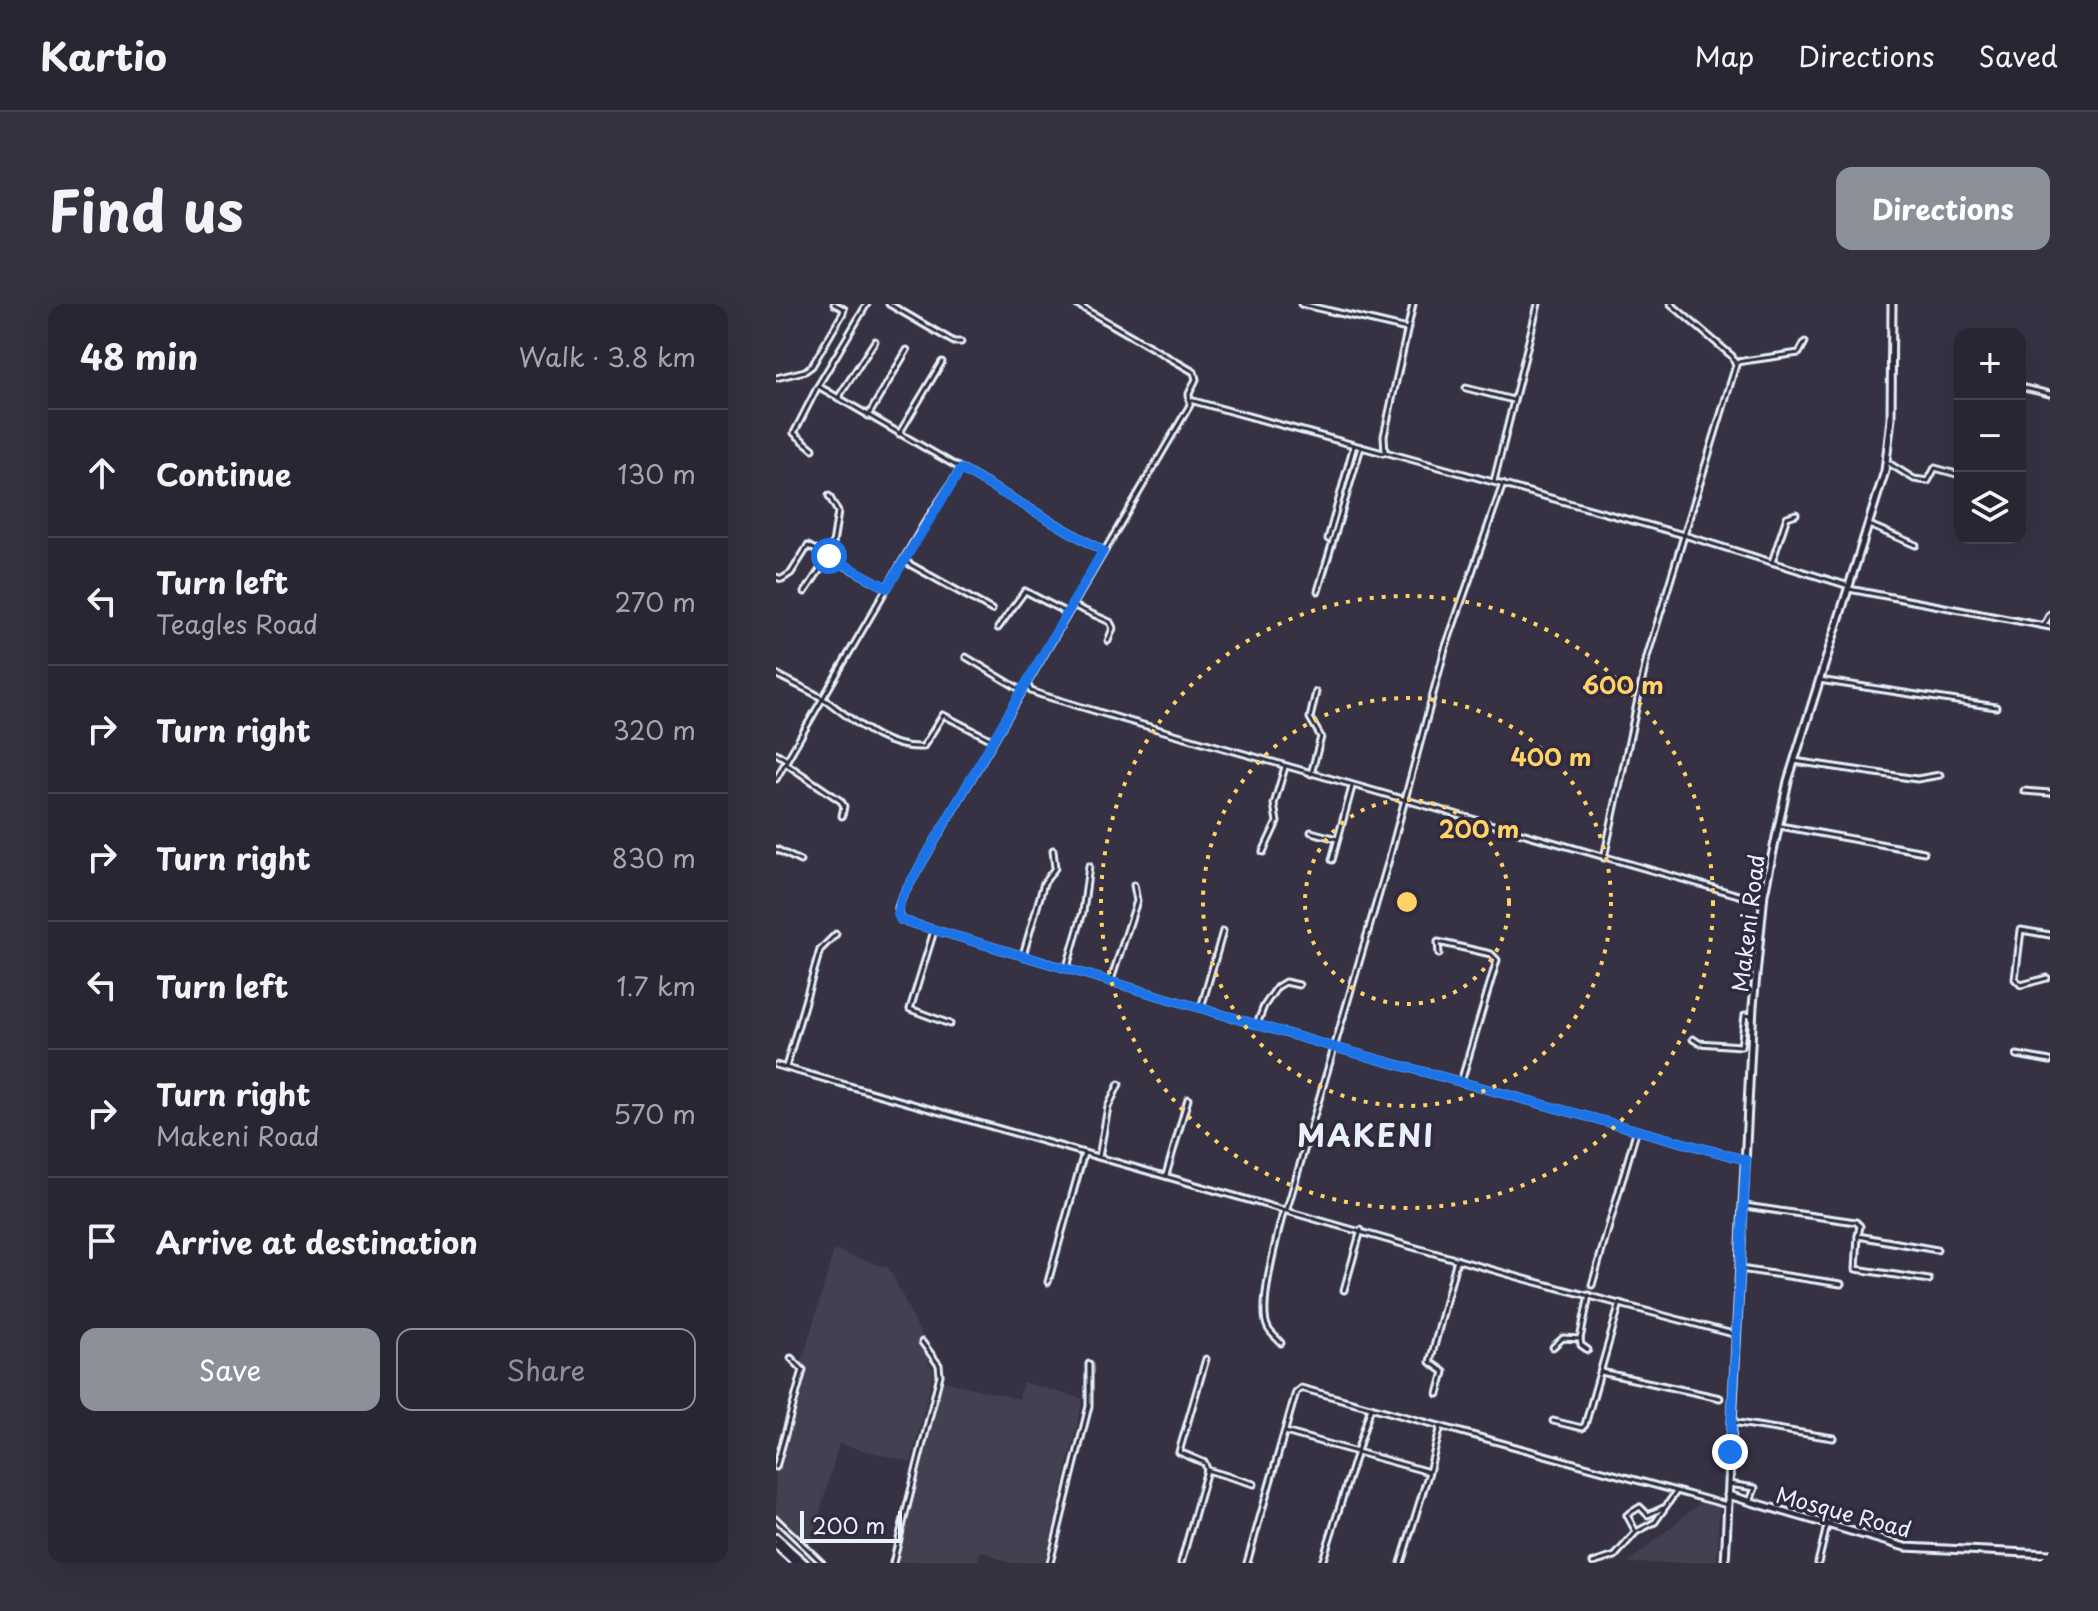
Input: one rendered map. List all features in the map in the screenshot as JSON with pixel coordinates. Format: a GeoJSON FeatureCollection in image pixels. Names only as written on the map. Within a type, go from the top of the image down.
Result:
{"type":"FeatureCollection","features":[{"type":"Feature","properties":{"kind":"main road","name":"Makeni Road"},"geometry":{"type":"LineString","coordinates":[[1725,1563],[1752,1016],[1763,902],[1777,825],[1794,761],[1887,462],[1891,418],[1892,304]]}},
{"type":"Feature","properties":{"kind":"main road","name":"Mosque Road"},"geometry":{"type":"LineString","coordinates":[[1728,1495],[1905,1547],[2050,1554]]}},
{"type":"Feature","properties":{"kind":"main road"},"geometry":{"type":"LineString","coordinates":[[776,1538],[804,1563]]}},
{"type":"Feature","properties":{"kind":"main road"},"geometry":{"type":"LineString","coordinates":[[776,1545],[796,1563]]}},
{"type":"Feature","properties":{"kind":"street"},"geometry":{"type":"LineString","coordinates":[[776,378],[810,369],[843,313],[844,309],[834,304]]}},
{"type":"Feature","properties":{"kind":"street"},"geometry":{"type":"LineString","coordinates":[[813,449],[794,433],[867,304]]}},
{"type":"Feature","properties":{"kind":"street"},"geometry":{"type":"LineString","coordinates":[[889,304],[954,342],[961,342]]}},
{"type":"Feature","properties":{"kind":"street"},"geometry":{"type":"LineString","coordinates":[[1076,304],[1192,371],[1196,377],[1190,400],[898,908],[901,920],[1333,1047],[1746,1160]]}},
{"type":"Feature","properties":{"kind":"street"},"geometry":{"type":"LineString","coordinates":[[1301,304],[1407,329]]}},
{"type":"Feature","properties":{"kind":"street"},"geometry":{"type":"LineString","coordinates":[[1385,452],[1384,436],[1413,304]]}},
{"type":"Feature","properties":{"kind":"street"},"geometry":{"type":"LineString","coordinates":[[1494,481],[1538,304]]}},
{"type":"Feature","properties":{"kind":"street"},"geometry":{"type":"LineString","coordinates":[[1671,304],[1736,362],[1799,353],[1805,342]]}},
{"type":"Feature","properties":{"kind":"street"},"geometry":{"type":"LineString","coordinates":[[838,398],[875,341]]}},
{"type":"Feature","properties":{"kind":"street"},"geometry":{"type":"LineString","coordinates":[[868,416],[907,350]]}},
{"type":"Feature","properties":{"kind":"street"},"geometry":{"type":"LineString","coordinates":[[899,434],[942,362]]}},
{"type":"Feature","properties":{"kind":"street"},"geometry":{"type":"LineString","coordinates":[[1604,858],[1647,657],[1736,362]]}},
{"type":"Feature","properties":{"kind":"street"},"geometry":{"type":"LineString","coordinates":[[818,386],[1103,551]]}},
{"type":"Feature","properties":{"kind":"street"},"geometry":{"type":"LineString","coordinates":[[1466,388],[1513,400]]}},
{"type":"Feature","properties":{"kind":"street"},"geometry":{"type":"LineString","coordinates":[[2026,388],[2050,394]]}},
{"type":"Feature","properties":{"kind":"street"},"geometry":{"type":"LineString","coordinates":[[1190,400],[1494,481],[1684,535],[1848,587],[2050,627]]}},
{"type":"Feature","properties":{"kind":"street"},"geometry":{"type":"LineString","coordinates":[[1328,539],[1354,445]]}},
{"type":"Feature","properties":{"kind":"street"},"geometry":{"type":"LineString","coordinates":[[1318,591],[1361,447]]}},
{"type":"Feature","properties":{"kind":"street"},"geometry":{"type":"LineString","coordinates":[[1887,462],[1921,481],[1928,481],[1935,468],[1954,473]]}},
{"type":"Feature","properties":{"kind":"street"},"geometry":{"type":"LineString","coordinates":[[776,779],[903,561],[961,469]]}},
{"type":"Feature","properties":{"kind":"street"},"geometry":{"type":"LineString","coordinates":[[1281,1343],[1269,1329],[1266,1318],[1269,1274],[1285,1209],[1445,649],[1503,484]]}},
{"type":"Feature","properties":{"kind":"street"},"geometry":{"type":"LineString","coordinates":[[805,592],[830,556],[838,512],[829,496]]}},
{"type":"Feature","properties":{"kind":"street"},"geometry":{"type":"LineString","coordinates":[[1772,562],[1787,517],[1796,514]]}},
{"type":"Feature","properties":{"kind":"street"},"geometry":{"type":"LineString","coordinates":[[1869,525],[1916,545]]}},
{"type":"Feature","properties":{"kind":"street"},"geometry":{"type":"LineString","coordinates":[[776,577],[782,579],[791,573],[808,546],[887,588]]}},
{"type":"Feature","properties":{"kind":"street"},"geometry":{"type":"LineString","coordinates":[[903,561],[992,610]]}},
{"type":"Feature","properties":{"kind":"street"},"geometry":{"type":"LineString","coordinates":[[998,628],[1025,591],[1067,613]]}},
{"type":"Feature","properties":{"kind":"street"},"geometry":{"type":"LineString","coordinates":[[1072,605],[1110,622],[1113,628],[1108,641]]}},
{"type":"Feature","properties":{"kind":"street"},"geometry":{"type":"LineString","coordinates":[[2044,626],[2050,614]]}},
{"type":"Feature","properties":{"kind":"street"},"geometry":{"type":"LineString","coordinates":[[966,657],[1023,691]]}},
{"type":"Feature","properties":{"kind":"street"},"geometry":{"type":"LineString","coordinates":[[776,674],[897,747],[923,747],[945,714],[992,740]]}},
{"type":"Feature","properties":{"kind":"street"},"geometry":{"type":"LineString","coordinates":[[1819,680],[1996,707]]}},
{"type":"Feature","properties":{"kind":"street"},"geometry":{"type":"LineString","coordinates":[[1027,684],[1031,691],[1042,695],[1402,802],[1763,902]]}},
{"type":"Feature","properties":{"kind":"street"},"geometry":{"type":"LineString","coordinates":[[1311,774],[1321,737],[1310,718],[1316,692]]}},
{"type":"Feature","properties":{"kind":"street"},"geometry":{"type":"LineString","coordinates":[[776,753],[841,801],[842,816]]}},
{"type":"Feature","properties":{"kind":"street"},"geometry":{"type":"LineString","coordinates":[[1794,761],[1917,779],[1940,775]]}},
{"type":"Feature","properties":{"kind":"street"},"geometry":{"type":"LineString","coordinates":[[1263,852],[1277,822],[1274,804],[1285,767]]}},
{"type":"Feature","properties":{"kind":"street"},"geometry":{"type":"LineString","coordinates":[[1332,860],[1352,787]]}},
{"type":"Feature","properties":{"kind":"street"},"geometry":{"type":"LineString","coordinates":[[2024,791],[2050,793]]}},
{"type":"Feature","properties":{"kind":"street"},"geometry":{"type":"LineString","coordinates":[[1777,825],[1924,852]]}},
{"type":"Feature","properties":{"kind":"street"},"geometry":{"type":"LineString","coordinates":[[1311,832],[1337,839]]}},
{"type":"Feature","properties":{"kind":"street"},"geometry":{"type":"LineString","coordinates":[[776,849],[800,861]]}},
{"type":"Feature","properties":{"kind":"street"},"geometry":{"type":"LineString","coordinates":[[1023,956],[1044,883],[1055,868],[1053,850]]}},
{"type":"Feature","properties":{"kind":"street"},"geometry":{"type":"LineString","coordinates":[[1066,968],[1083,912],[1089,866]]}},
{"type":"Feature","properties":{"kind":"street"},"geometry":{"type":"LineString","coordinates":[[1111,981],[1137,901],[1134,885]]}},
{"type":"Feature","properties":{"kind":"street"},"geometry":{"type":"LineString","coordinates":[[2047,978],[2021,985],[2015,979],[2021,930],[2050,935]]}},
{"type":"Feature","properties":{"kind":"street"},"geometry":{"type":"LineString","coordinates":[[934,931],[910,1009],[950,1024]]}},
{"type":"Feature","properties":{"kind":"street"},"geometry":{"type":"LineString","coordinates":[[1201,1008],[1223,931]]}},
{"type":"Feature","properties":{"kind":"street"},"geometry":{"type":"LineString","coordinates":[[786,1067],[820,950],[836,934]]}},
{"type":"Feature","properties":{"kind":"street"},"geometry":{"type":"LineString","coordinates":[[1439,954],[1438,942],[1491,954],[1497,960],[1461,1082]]}},
{"type":"Feature","properties":{"kind":"street"},"geometry":{"type":"LineString","coordinates":[[1257,1024],[1277,987],[1285,982],[1299,985]]}},
{"type":"Feature","properties":{"kind":"street"},"geometry":{"type":"LineString","coordinates":[[1693,1039],[1700,1043],[1741,1046],[1745,1015],[1752,1016]]}},
{"type":"Feature","properties":{"kind":"street"},"geometry":{"type":"LineString","coordinates":[[2017,1055],[2050,1061]]}},
{"type":"Feature","properties":{"kind":"street"},"geometry":{"type":"LineString","coordinates":[[776,1065],[1457,1259],[1737,1335]]}},
{"type":"Feature","properties":{"kind":"street"},"geometry":{"type":"LineString","coordinates":[[1099,1157],[1108,1107],[1119,1084]]}},
{"type":"Feature","properties":{"kind":"street"},"geometry":{"type":"LineString","coordinates":[[1166,1175],[1188,1099]]}},
{"type":"Feature","properties":{"kind":"street"},"geometry":{"type":"LineString","coordinates":[[1592,1285],[1636,1132]]}},
{"type":"Feature","properties":{"kind":"street"},"geometry":{"type":"LineString","coordinates":[[1048,1282],[1084,1153]]}},
{"type":"Feature","properties":{"kind":"street"},"geometry":{"type":"LineString","coordinates":[[1743,1206],[1856,1222],[1860,1226],[1856,1269],[1929,1280]]}},
{"type":"Feature","properties":{"kind":"street"},"geometry":{"type":"LineString","coordinates":[[1344,1290],[1361,1230]]}},
{"type":"Feature","properties":{"kind":"street"},"geometry":{"type":"LineString","coordinates":[[1858,1236],[1937,1250]]}},
{"type":"Feature","properties":{"kind":"street"},"geometry":{"type":"LineString","coordinates":[[1438,1394],[1444,1372],[1430,1362],[1457,1259]]}},
{"type":"Feature","properties":{"kind":"street"},"geometry":{"type":"LineString","coordinates":[[1740,1269],[1841,1284]]}},
{"type":"Feature","properties":{"kind":"street"},"geometry":{"type":"LineString","coordinates":[[1588,1350],[1581,1345],[1580,1339],[1589,1295]]}},
{"type":"Feature","properties":{"kind":"street"},"geometry":{"type":"LineString","coordinates":[[1553,1421],[1584,1427],[1620,1303]]}},
{"type":"Feature","properties":{"kind":"street"},"geometry":{"type":"LineString","coordinates":[[1553,1347],[1562,1338],[1580,1339]]}},
{"type":"Feature","properties":{"kind":"street"},"geometry":{"type":"LineString","coordinates":[[893,1563],[940,1375],[939,1365],[922,1342]]}},
{"type":"Feature","properties":{"kind":"street"},"geometry":{"type":"LineString","coordinates":[[776,1467],[803,1370],[791,1358]]}},
{"type":"Feature","properties":{"kind":"street"},"geometry":{"type":"LineString","coordinates":[[1181,1563],[1207,1470],[1205,1463],[1179,1452],[1206,1359]]}},
{"type":"Feature","properties":{"kind":"street"},"geometry":{"type":"LineString","coordinates":[[1050,1563],[1089,1406],[1089,1364]]}},
{"type":"Feature","properties":{"kind":"street"},"geometry":{"type":"LineString","coordinates":[[1601,1372],[1720,1398]]}},
{"type":"Feature","properties":{"kind":"street"},"geometry":{"type":"LineString","coordinates":[[1247,1563],[1296,1392],[1301,1388],[1727,1505]]}},
{"type":"Feature","properties":{"kind":"street"},"geometry":{"type":"LineString","coordinates":[[1322,1563],[1371,1407]]}},
{"type":"Feature","properties":{"kind":"street"},"geometry":{"type":"LineString","coordinates":[[1732,1422],[1833,1438]]}},
{"type":"Feature","properties":{"kind":"street"},"geometry":{"type":"LineString","coordinates":[[1401,1563],[1441,1426]]}},
{"type":"Feature","properties":{"kind":"street"},"geometry":{"type":"LineString","coordinates":[[1285,1431],[1429,1472]]}},
{"type":"Feature","properties":{"kind":"street"},"geometry":{"type":"LineString","coordinates":[[1207,1470],[1254,1484]]}},
{"type":"Feature","properties":{"kind":"street"},"geometry":{"type":"LineString","coordinates":[[1729,1484],[1755,1488],[1750,1501]]}},
{"type":"Feature","properties":{"kind":"street"},"geometry":{"type":"LineString","coordinates":[[1593,1563],[1615,1556],[1636,1532],[1659,1519],[1676,1492]]}},
{"type":"Feature","properties":{"kind":"street"},"geometry":{"type":"LineString","coordinates":[[1636,1532],[1627,1515],[1640,1507],[1647,1515],[1654,1514],[1668,1505]]}},
{"type":"Feature","properties":{"kind":"street"},"geometry":{"type":"LineString","coordinates":[[776,1519],[822,1563]]}},
{"type":"Feature","properties":{"kind":"street"},"geometry":{"type":"LineString","coordinates":[[1818,1563],[1827,1526]]}},
{"type":"Feature","properties":{"kind":"shaded area"},"geometry":{"type":"Polygon","coordinates":[[[834,1250],[889,1268],[930,1353],[928,1363],[934,1370],[911,1462],[839,1444],[808,1554],[776,1518],[776,1474],[793,1415],[788,1411],[834,1250]]]}},
{"type":"Feature","properties":{"kind":"shaded area"},"geometry":{"type":"Polygon","coordinates":[[[940,1380],[1019,1399],[1023,1382],[1083,1399],[1045,1563],[1009,1563],[981,1551],[977,1563],[896,1562],[940,1380]]]}},
{"type":"Feature","properties":{"kind":"shaded area"},"geometry":{"type":"Polygon","coordinates":[[[1702,1501],[1719,1505],[1717,1563],[1628,1563],[1702,1501]]]}},
{"type":"Feature","properties":{"kind":"district","name":"MAKENI"},"geometry":{"type":"Point","coordinates":[1366,1134]}},
{"type":"Feature","properties":{"kind":"route"},"geometry":{"type":"LineString","coordinates":[[829,556],[887,588],[939,499],[961,469],[1103,551],[901,899],[898,908],[901,920],[1333,1047],[1746,1160],[1730,1452]]}}]}
